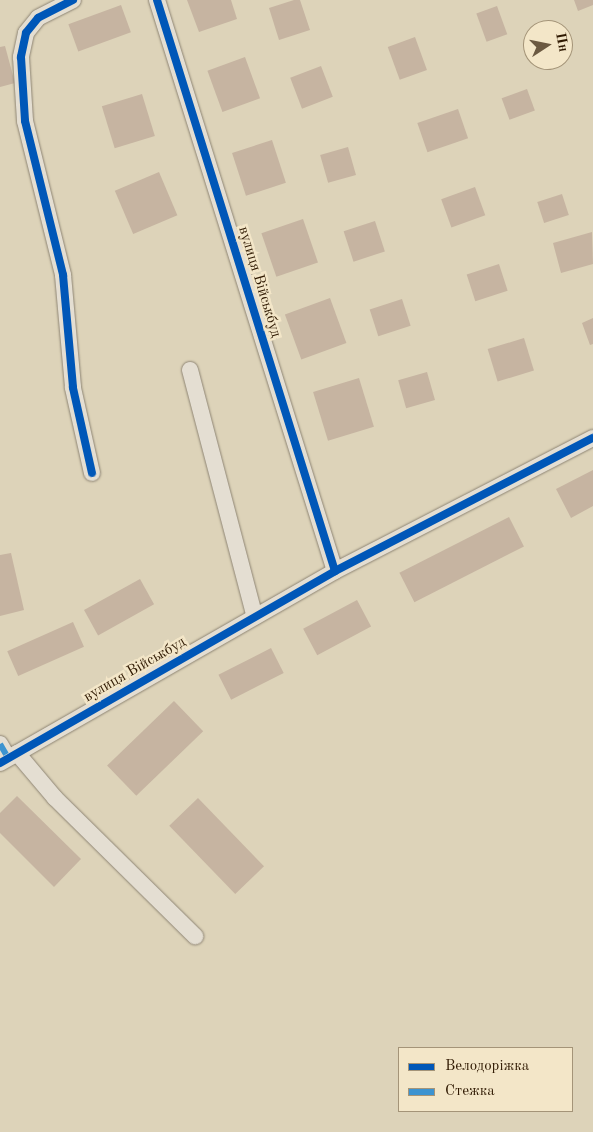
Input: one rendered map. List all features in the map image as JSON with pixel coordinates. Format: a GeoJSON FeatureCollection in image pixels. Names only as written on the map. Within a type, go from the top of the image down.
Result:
{"type":"FeatureCollection","features":[{"type":"Feature","properties":{"kind":"street"},"geometry":{"type":"LineString","coordinates":[[73,0],[38,18],[26,32],[21,57],[25,121],[63,276],[73,388],[92,473]]}},
{"type":"Feature","properties":{"kind":"street","name":"вулиця Військбуд"},"geometry":{"type":"LineString","coordinates":[[157,0],[335,571]]}},
{"type":"Feature","properties":{"kind":"street"},"geometry":{"type":"LineString","coordinates":[[190,370],[255,617]]}},
{"type":"Feature","properties":{"kind":"street","name":"вулиця Військбуд"},"geometry":{"type":"LineString","coordinates":[[8,758],[335,571],[593,438]]}},
{"type":"Feature","properties":{"kind":"street"},"geometry":{"type":"LineString","coordinates":[[0,744],[8,758],[55,798],[195,936]]}},
{"type":"Feature","properties":{"kind":"building"},"geometry":{"type":"Polygon","coordinates":[[[187,0],[231,0],[237,19],[199,32],[187,0]]]}},
{"type":"Feature","properties":{"kind":"building"},"geometry":{"type":"Polygon","coordinates":[[[300,0],[310,30],[279,40],[269,8],[300,0]]]}},
{"type":"Feature","properties":{"kind":"building"},"geometry":{"type":"Polygon","coordinates":[[[574,0],[593,0],[593,5],[578,11],[574,0]]]}},
{"type":"Feature","properties":{"kind":"building"},"geometry":{"type":"Polygon","coordinates":[[[121,5],[131,32],[78,51],[68,24],[121,5]]]}},
{"type":"Feature","properties":{"kind":"building"},"geometry":{"type":"Polygon","coordinates":[[[497,6],[507,34],[487,42],[476,14],[497,6]]]}},
{"type":"Feature","properties":{"kind":"building"},"geometry":{"type":"Polygon","coordinates":[[[415,37],[427,70],[400,80],[388,47],[415,37]]]}},
{"type":"Feature","properties":{"kind":"building"},"geometry":{"type":"Polygon","coordinates":[[[5,46],[15,83],[0,87],[0,47],[5,46]]]}},
{"type":"Feature","properties":{"kind":"building"},"geometry":{"type":"Polygon","coordinates":[[[245,57],[260,98],[222,112],[207,71],[245,57]]]}},
{"type":"Feature","properties":{"kind":"building"},"geometry":{"type":"Polygon","coordinates":[[[321,66],[333,97],[302,109],[290,78],[321,66]]]}},
{"type":"Feature","properties":{"kind":"building"},"geometry":{"type":"Polygon","coordinates":[[[527,89],[535,111],[509,120],[502,98],[527,89]]]}},
{"type":"Feature","properties":{"kind":"building"},"geometry":{"type":"Polygon","coordinates":[[[142,94],[155,136],[115,148],[102,106],[142,94]]]}},
{"type":"Feature","properties":{"kind":"building"},"geometry":{"type":"Polygon","coordinates":[[[458,109],[468,138],[427,152],[417,123],[458,109]]]}},
{"type":"Feature","properties":{"kind":"building"},"geometry":{"type":"Polygon","coordinates":[[[272,140],[286,183],[246,196],[232,153],[272,140]]]}},
{"type":"Feature","properties":{"kind":"building"},"geometry":{"type":"Polygon","coordinates":[[[348,147],[356,175],[328,183],[320,155],[348,147]]]}},
{"type":"Feature","properties":{"kind":"building"},"geometry":{"type":"Polygon","coordinates":[[[159,172],[177,215],[133,234],[115,191],[159,172]]]}},
{"type":"Feature","properties":{"kind":"building"},"geometry":{"type":"Polygon","coordinates":[[[475,187],[485,215],[451,228],[441,199],[475,187]]]}},
{"type":"Feature","properties":{"kind":"building"},"geometry":{"type":"Polygon","coordinates":[[[562,194],[569,215],[544,223],[537,202],[562,194]]]}},
{"type":"Feature","properties":{"kind":"building"},"geometry":{"type":"Polygon","coordinates":[[[303,219],[318,262],[276,277],[261,233],[303,219]]]}},
{"type":"Feature","properties":{"kind":"building"},"geometry":{"type":"Polygon","coordinates":[[[375,221],[385,251],[354,262],[344,231],[375,221]]]}},
{"type":"Feature","properties":{"kind":"building"},"geometry":{"type":"Polygon","coordinates":[[[592,232],[593,264],[561,273],[553,243],[592,232]]]}},
{"type":"Feature","properties":{"kind":"building"},"geometry":{"type":"Polygon","coordinates":[[[499,264],[508,291],[475,301],[467,275],[499,264]]]}},
{"type":"Feature","properties":{"kind":"building"},"geometry":{"type":"Polygon","coordinates":[[[330,298],[346,343],[301,360],[285,314],[330,298]]]}},
{"type":"Feature","properties":{"kind":"building"},"geometry":{"type":"Polygon","coordinates":[[[402,299],[411,326],[378,336],[370,310],[402,299]]]}},
{"type":"Feature","properties":{"kind":"building"},"geometry":{"type":"Polygon","coordinates":[[[593,318],[593,344],[590,345],[582,323],[593,318]]]}},
{"type":"Feature","properties":{"kind":"building"},"geometry":{"type":"Polygon","coordinates":[[[524,338],[534,371],[498,382],[488,349],[524,338]]]}},
{"type":"Feature","properties":{"kind":"building"},"geometry":{"type":"Polygon","coordinates":[[[427,372],[435,400],[406,408],[398,380],[427,372]]]}},
{"type":"Feature","properties":{"kind":"building"},"geometry":{"type":"Polygon","coordinates":[[[359,378],[374,427],[328,441],[313,392],[359,378]]]}},
{"type":"Feature","properties":{"kind":"building"},"geometry":{"type":"Polygon","coordinates":[[[593,470],[593,506],[571,518],[556,489],[593,470]]]}},
{"type":"Feature","properties":{"kind":"building"},"geometry":{"type":"Polygon","coordinates":[[[509,517],[524,546],[414,602],[399,573],[509,517]]]}},
{"type":"Feature","properties":{"kind":"building"},"geometry":{"type":"Polygon","coordinates":[[[11,553],[24,610],[0,616],[0,555],[11,553]]]}},
{"type":"Feature","properties":{"kind":"building"},"geometry":{"type":"Polygon","coordinates":[[[140,579],[154,604],[98,635],[84,610],[140,579]]]}},
{"type":"Feature","properties":{"kind":"building"},"geometry":{"type":"Polygon","coordinates":[[[357,600],[371,626],[317,655],[303,629],[357,600]]]}},
{"type":"Feature","properties":{"kind":"building"},"geometry":{"type":"Polygon","coordinates":[[[73,622],[84,647],[18,676],[7,651],[73,622]]]}},
{"type":"Feature","properties":{"kind":"building"},"geometry":{"type":"Polygon","coordinates":[[[271,648],[284,673],[231,700],[218,675],[271,648]]]}},
{"type":"Feature","properties":{"kind":"building"},"geometry":{"type":"Polygon","coordinates":[[[174,701],[203,731],[136,796],[107,766],[174,701]]]}},
{"type":"Feature","properties":{"kind":"building"},"geometry":{"type":"Polygon","coordinates":[[[17,796],[81,859],[54,887],[0,833],[0,813],[17,796]]]}},
{"type":"Feature","properties":{"kind":"building"},"geometry":{"type":"Polygon","coordinates":[[[198,798],[264,866],[235,894],[169,826],[198,798]]]}},
{"type":"Feature","properties":{"kind":"marked path"},"geometry":{"type":"LineString","coordinates":[[0,744],[8,758]]}},
{"type":"Feature","properties":{"kind":"cycle path"},"geometry":{"type":"LineString","coordinates":[[73,0],[38,18],[26,33],[21,57],[25,121],[63,275],[73,388],[92,473]]}},
{"type":"Feature","properties":{"kind":"cycle path"},"geometry":{"type":"LineString","coordinates":[[157,0],[335,571]]}},
{"type":"Feature","properties":{"kind":"cycle path"},"geometry":{"type":"LineString","coordinates":[[0,763],[335,571],[593,438]]}}]}
